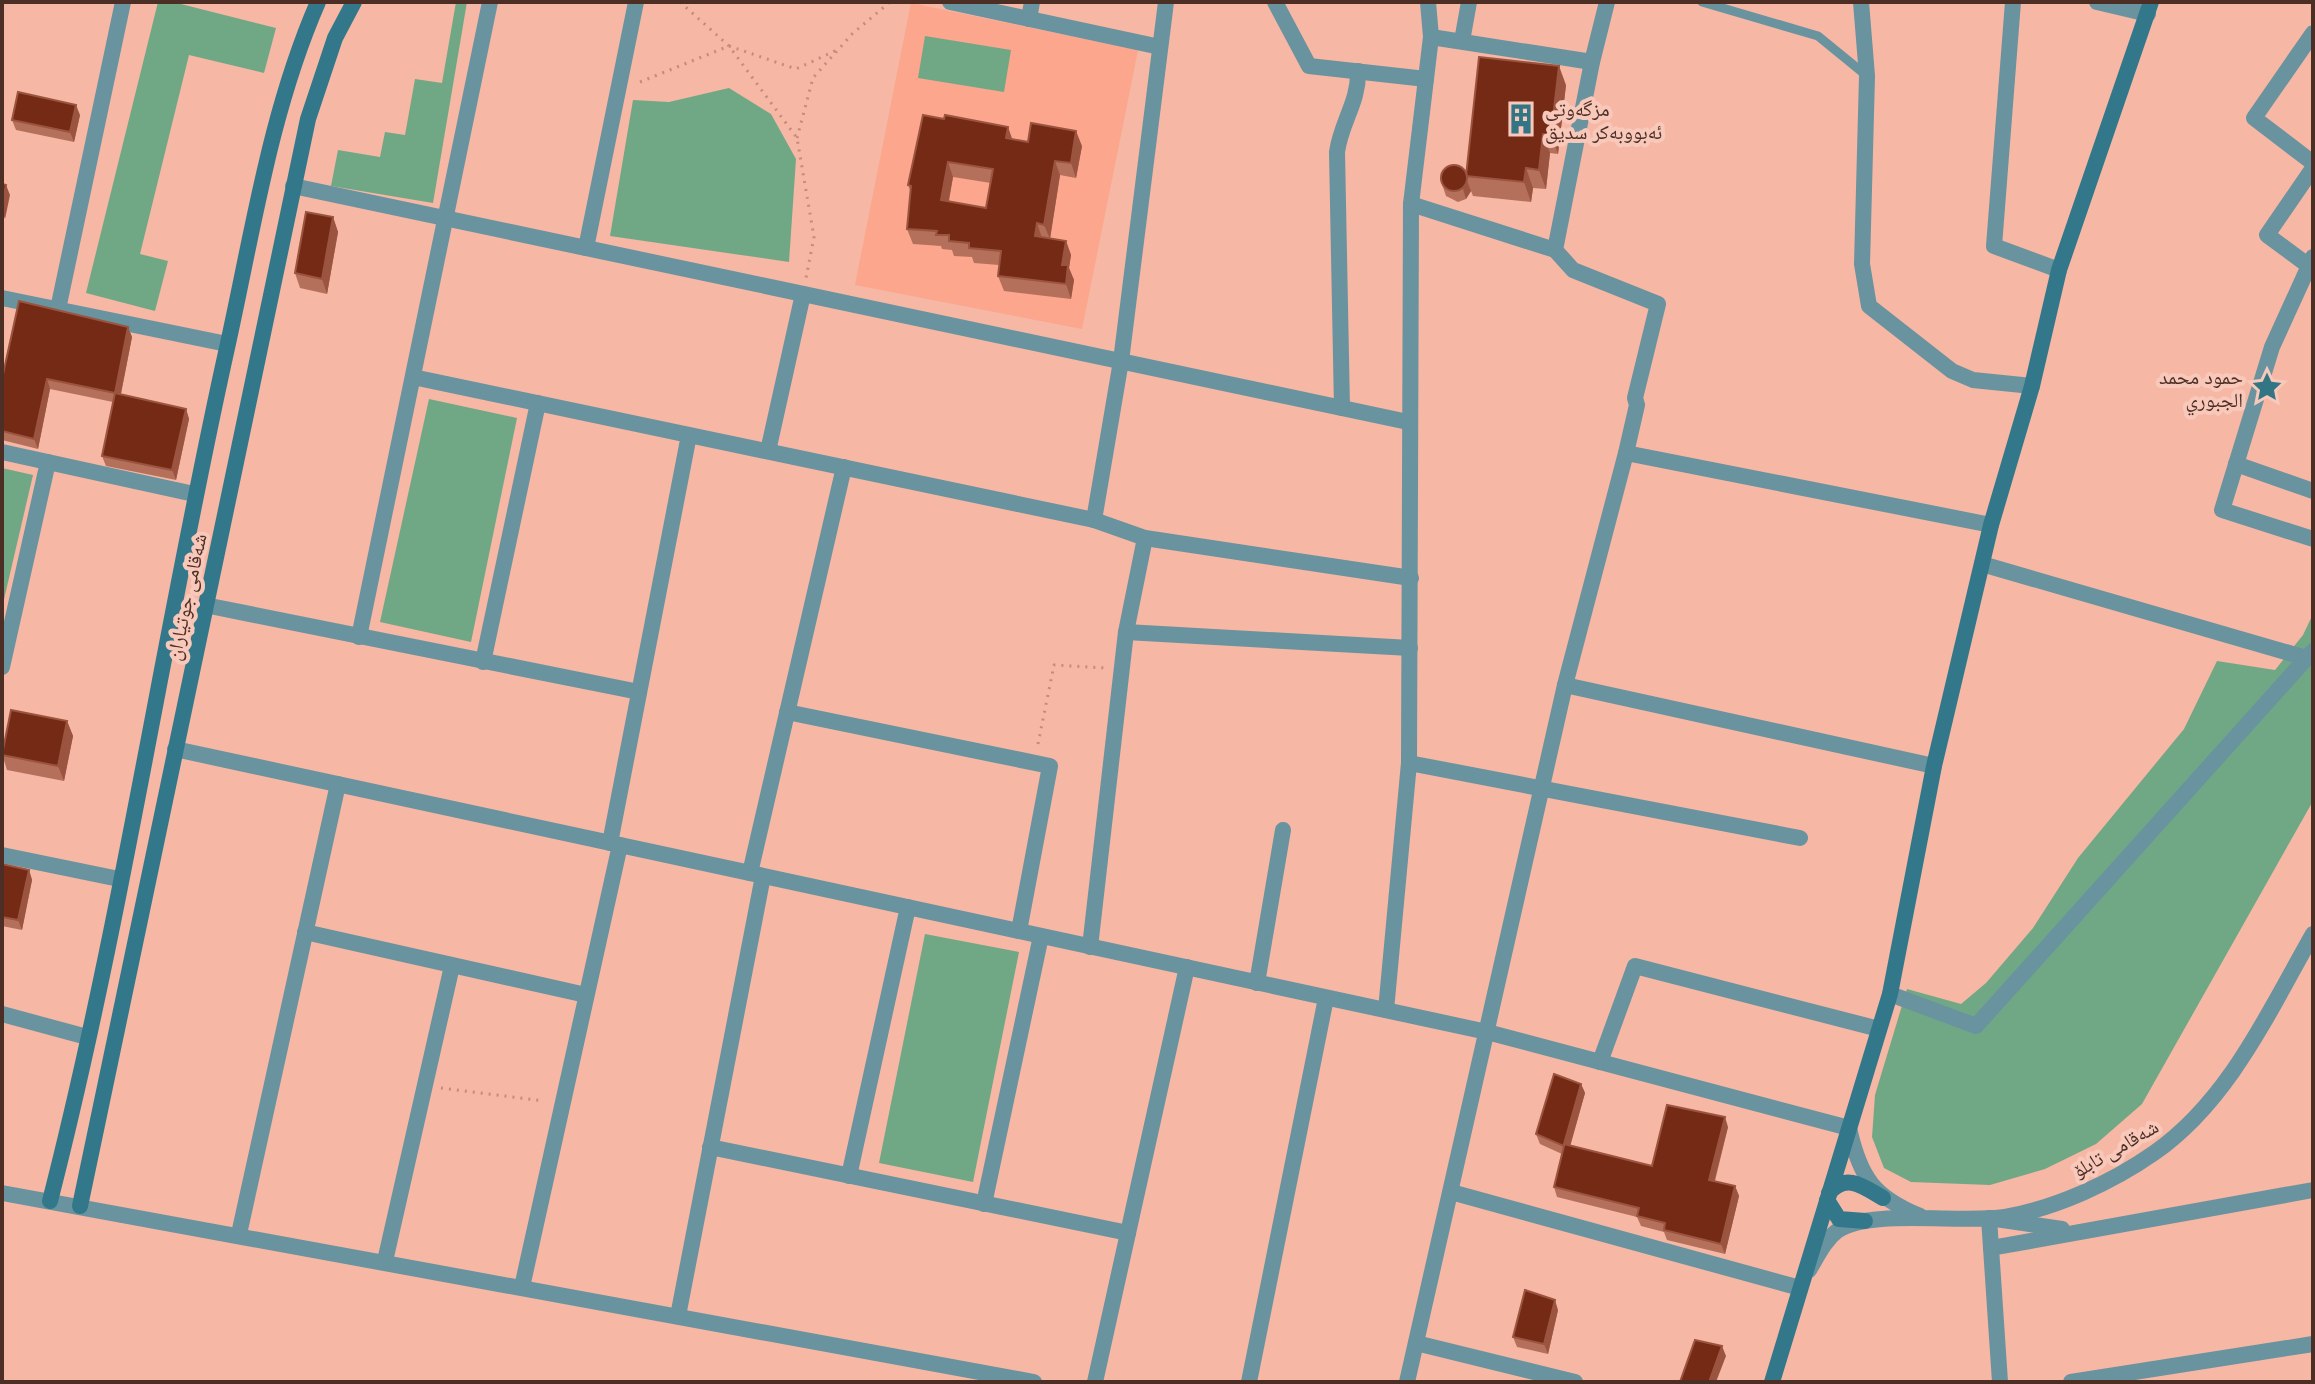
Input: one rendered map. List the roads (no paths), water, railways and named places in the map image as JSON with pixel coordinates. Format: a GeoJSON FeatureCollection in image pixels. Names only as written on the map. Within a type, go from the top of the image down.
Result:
{"type":"FeatureCollection","features":[{"type":"Feature","properties":{"kind":"main road","name":"شەقامی جوتیاران"},"geometry":{"type":"LineString","coordinates":[[50,1201],[87,1037],[194,494],[260,183],[301,42],[318,2]]}},
{"type":"Feature","properties":{"kind":"main road","name":"شەقامی جوتیاران"},"geometry":{"type":"LineString","coordinates":[[80,1206],[308,119],[335,38],[354,2]]}},
{"type":"Feature","properties":{"kind":"main road"},"geometry":{"type":"LineString","coordinates":[[1772,1382],[1890,994],[1934,766],[1991,525],[2032,386],[2059,270],[2149,8]]}},
{"type":"Feature","properties":{"kind":"main road"},"geometry":{"type":"LineString","coordinates":[[279,113],[308,119]]}},
{"type":"Feature","properties":{"kind":"main road"},"geometry":{"type":"LineString","coordinates":[[1828,1197],[1840,1183],[1849,1181],[1883,1198]]}},
{"type":"Feature","properties":{"kind":"main road"},"geometry":{"type":"LineString","coordinates":[[1828,1197],[1839,1219],[1865,1221]]}},
{"type":"Feature","properties":{"kind":"street"},"geometry":{"type":"LineString","coordinates":[[58,309],[123,2]]}},
{"type":"Feature","properties":{"kind":"street"},"geometry":{"type":"LineString","coordinates":[[359,637],[490,2]]}},
{"type":"Feature","properties":{"kind":"street"},"geometry":{"type":"LineString","coordinates":[[586,248],[636,2]]}},
{"type":"Feature","properties":{"kind":"street"},"geometry":{"type":"LineString","coordinates":[[950,2],[1030,10],[1160,47]]}},
{"type":"Feature","properties":{"kind":"street"},"geometry":{"type":"LineString","coordinates":[[1094,520],[1121,361],[1166,2]]}},
{"type":"Feature","properties":{"kind":"street"},"geometry":{"type":"LineString","coordinates":[[1275,2],[1309,66],[1426,79]]}},
{"type":"Feature","properties":{"kind":"street"},"geometry":{"type":"LineString","coordinates":[[1386,1010],[1409,763],[1411,204],[1431,37],[1428,2]]}},
{"type":"Feature","properties":{"kind":"street"},"geometry":{"type":"LineString","coordinates":[[1462,41],[1469,2]]}},
{"type":"Feature","properties":{"kind":"street"},"geometry":{"type":"LineString","coordinates":[[1555,250],[1607,2]]}},
{"type":"Feature","properties":{"kind":"street"},"geometry":{"type":"LineString","coordinates":[[1861,2],[1867,76],[1862,264],[1869,306],[1952,371],[1973,380],[2032,386]]}},
{"type":"Feature","properties":{"kind":"street"},"geometry":{"type":"LineString","coordinates":[[2013,2],[1994,246],[2059,270]]}},
{"type":"Feature","properties":{"kind":"street"},"geometry":{"type":"LineString","coordinates":[[2097,2],[2149,8]]}},
{"type":"Feature","properties":{"kind":"street"},"geometry":{"type":"LineString","coordinates":[[2313,33],[2254,118],[2313,166],[2267,235],[2311,262],[2272,347],[2222,510],[2313,539]]}},
{"type":"Feature","properties":{"kind":"street"},"geometry":{"type":"LineString","coordinates":[[1431,37],[1592,62]]}},
{"type":"Feature","properties":{"kind":"street"},"geometry":{"type":"LineString","coordinates":[[1342,408],[1337,152],[1341,130],[1356,99],[1358,71]]}},
{"type":"Feature","properties":{"kind":"street"},"geometry":{"type":"LineString","coordinates":[[293,186],[1408,422]]}},
{"type":"Feature","properties":{"kind":"street"},"geometry":{"type":"LineString","coordinates":[[1407,1382],[1565,685],[1626,453],[1637,405],[1635,398],[1658,304],[1573,270],[1555,250],[1411,204]]}},
{"type":"Feature","properties":{"kind":"street"},"geometry":{"type":"LineString","coordinates":[[768,451],[803,294]]}},
{"type":"Feature","properties":{"kind":"street"},"geometry":{"type":"LineString","coordinates":[[2,298],[227,344]]}},
{"type":"Feature","properties":{"kind":"street"},"geometry":{"type":"LineString","coordinates":[[413,377],[1094,520],[1145,538],[1411,578]]}},
{"type":"Feature","properties":{"kind":"street"},"geometry":{"type":"LineString","coordinates":[[483,662],[538,403]]}},
{"type":"Feature","properties":{"kind":"street"},"geometry":{"type":"LineString","coordinates":[[522,1287],[586,995],[615,844],[639,692],[689,435]]}},
{"type":"Feature","properties":{"kind":"street"},"geometry":{"type":"LineString","coordinates":[[2,452],[194,494]]}},
{"type":"Feature","properties":{"kind":"street"},"geometry":{"type":"LineString","coordinates":[[1626,453],[1991,525]]}},
{"type":"Feature","properties":{"kind":"street"},"geometry":{"type":"LineString","coordinates":[[2,667],[48,462]]}},
{"type":"Feature","properties":{"kind":"street"},"geometry":{"type":"LineString","coordinates":[[2236,464],[2313,491]]}},
{"type":"Feature","properties":{"kind":"street"},"geometry":{"type":"LineString","coordinates":[[678,1316],[787,712],[844,467]]}},
{"type":"Feature","properties":{"kind":"street"},"geometry":{"type":"LineString","coordinates":[[1090,947],[1126,632],[1145,538]]}},
{"type":"Feature","properties":{"kind":"street"},"geometry":{"type":"LineString","coordinates":[[1890,994],[1976,1026],[2310,654],[1982,564]]}},
{"type":"Feature","properties":{"kind":"street"},"geometry":{"type":"LineString","coordinates":[[205,605],[639,692]]}},
{"type":"Feature","properties":{"kind":"street"},"geometry":{"type":"LineString","coordinates":[[1126,632],[1410,648]]}},
{"type":"Feature","properties":{"kind":"street"},"geometry":{"type":"LineString","coordinates":[[1565,685],[1934,766]]}},
{"type":"Feature","properties":{"kind":"street"},"geometry":{"type":"LineString","coordinates":[[787,712],[1050,766],[1019,931]]}},
{"type":"Feature","properties":{"kind":"street"},"geometry":{"type":"LineString","coordinates":[[175,749],[1487,1032],[1849,1128],[1862,1170],[1883,1198],[1929,1220]]}},
{"type":"Feature","properties":{"kind":"street"},"geometry":{"type":"LineString","coordinates":[[1409,763],[1800,838]]}},
{"type":"Feature","properties":{"kind":"street"},"geometry":{"type":"LineString","coordinates":[[239,1234],[338,784]]}},
{"type":"Feature","properties":{"kind":"street"},"geometry":{"type":"LineString","coordinates":[[1257,983],[1283,830]]}},
{"type":"Feature","properties":{"kind":"street"},"geometry":{"type":"LineString","coordinates":[[2,855],[119,879]]}},
{"type":"Feature","properties":{"kind":"street"},"geometry":{"type":"LineString","coordinates":[[849,1176],[908,907]]}},
{"type":"Feature","properties":{"kind":"street"},"geometry":{"type":"LineString","coordinates":[[305,932],[586,995]]}},
{"type":"Feature","properties":{"kind":"street","name":"شەقامی تابلۆ"},"geometry":{"type":"LineString","coordinates":[[1865,1221],[1989,1218],[2032,1211],[2072,1197],[2153,1154],[2187,1128],[2215,1097],[2313,934]]}},
{"type":"Feature","properties":{"kind":"street"},"geometry":{"type":"LineString","coordinates":[[984,1204],[1041,936]]}},
{"type":"Feature","properties":{"kind":"street"},"geometry":{"type":"LineString","coordinates":[[385,1261],[452,966]]}},
{"type":"Feature","properties":{"kind":"street"},"geometry":{"type":"LineString","coordinates":[[1600,1062],[1635,966],[1879,1029]]}},
{"type":"Feature","properties":{"kind":"street"},"geometry":{"type":"LineString","coordinates":[[1095,1382],[1187,967]]}},
{"type":"Feature","properties":{"kind":"street"},"geometry":{"type":"LineString","coordinates":[[1249,1382],[1326,998]]}},
{"type":"Feature","properties":{"kind":"street"},"geometry":{"type":"LineString","coordinates":[[2,1014],[87,1037]]}},
{"type":"Feature","properties":{"kind":"street"},"geometry":{"type":"LineString","coordinates":[[710,1147],[1128,1233]]}},
{"type":"Feature","properties":{"kind":"street"},"geometry":{"type":"LineString","coordinates":[[1991,1248],[2313,1190]]}},
{"type":"Feature","properties":{"kind":"street"},"geometry":{"type":"LineString","coordinates":[[1451,1192],[1802,1283],[1836,1232],[1865,1221]]}},
{"type":"Feature","properties":{"kind":"street"},"geometry":{"type":"LineString","coordinates":[[2,1193],[1034,1382]]}},
{"type":"Feature","properties":{"kind":"street"},"geometry":{"type":"LineString","coordinates":[[2000,1382],[1989,1218],[2078,1232]]}},
{"type":"Feature","properties":{"kind":"street"},"geometry":{"type":"LineString","coordinates":[[1416,1343],[1575,1382]]}},
{"type":"Feature","properties":{"kind":"street"},"geometry":{"type":"LineString","coordinates":[[2071,1382],[2177,1374],[2313,1344]]}},
{"type":"Feature","properties":{"kind":"lane"},"geometry":{"type":"LineString","coordinates":[[1702,2],[1818,36],[1867,76]]}},
{"type":"Feature","properties":{"kind":"place","name":"مزگەوتی ئەبووبەکر سدیق"},"geometry":{"type":"Point","coordinates":[1521,119]}},
{"type":"Feature","properties":{"kind":"place","name":"حمود محمد الجبوري"},"geometry":{"type":"Point","coordinates":[2267,387]}}]}
